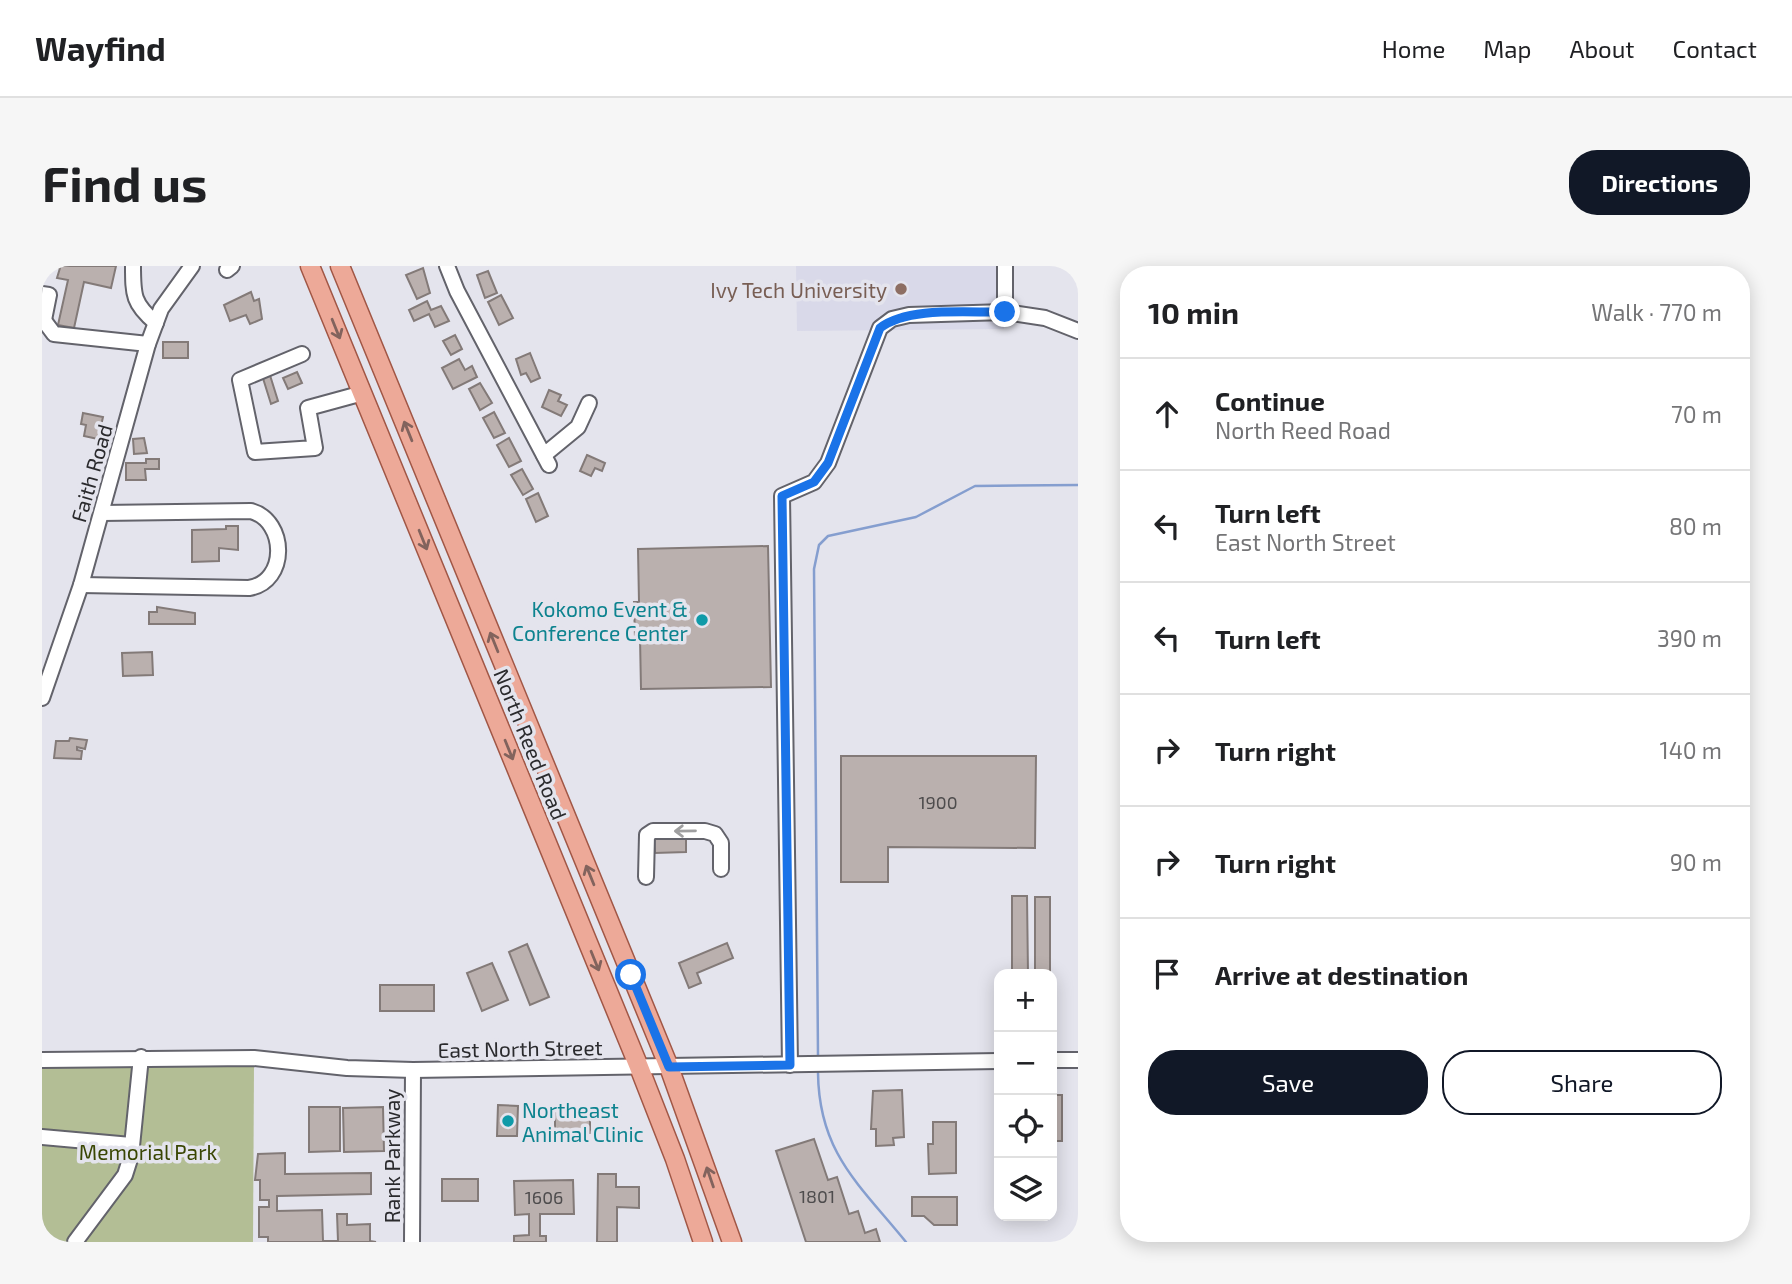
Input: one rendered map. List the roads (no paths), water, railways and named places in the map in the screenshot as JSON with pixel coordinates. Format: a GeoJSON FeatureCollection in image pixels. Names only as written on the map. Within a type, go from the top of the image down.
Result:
{"type":"FeatureCollection","features":[{"type":"Feature","properties":{"kind":"main road","name":"North Reed Road"},"geometry":{"type":"LineString","coordinates":[[310,266],[639,1067],[675,1159],[702,1242]]}},
{"type":"Feature","properties":{"kind":"main road","name":"North Reed Road"},"geometry":{"type":"LineString","coordinates":[[341,266],[669,1067],[732,1242]]}},
{"type":"Feature","properties":{"kind":"street"},"geometry":{"type":"LineString","coordinates":[[133,266],[135,299],[139,309],[156,323]]}},
{"type":"Feature","properties":{"kind":"street","name":"Faith Road"},"geometry":{"type":"LineString","coordinates":[[42,698],[81,585],[148,344],[174,288],[192,266]]}},
{"type":"Feature","properties":{"kind":"street"},"geometry":{"type":"LineString","coordinates":[[447,266],[457,291],[547,460],[578,427],[589,403]]}},
{"type":"Feature","properties":{"kind":"street"},"geometry":{"type":"LineString","coordinates":[[1005,266],[1005,312]]}},
{"type":"Feature","properties":{"kind":"street"},"geometry":{"type":"LineString","coordinates":[[45,294],[43,319],[54,334],[148,344]]}},
{"type":"Feature","properties":{"kind":"street"},"geometry":{"type":"LineString","coordinates":[[790,1065],[782,496],[814,482],[828,463],[880,328],[892,318],[1005,312],[1045,318],[1078,331]]}},
{"type":"Feature","properties":{"kind":"street"},"geometry":{"type":"LineString","coordinates":[[302,354],[240,380],[255,452],[315,448],[308,408],[363,393]]}},
{"type":"Feature","properties":{"kind":"street"},"geometry":{"type":"LineString","coordinates":[[81,585],[249,588],[263,583],[275,569],[277,538],[270,522],[262,514],[251,511],[102,513]]}},
{"type":"Feature","properties":{"kind":"street"},"geometry":{"type":"LineString","coordinates":[[646,877],[647,835],[653,831],[705,831],[715,834],[720,843],[720,869]]}},
{"type":"Feature","properties":{"kind":"street"},"geometry":{"type":"LineString","coordinates":[[75,1242],[125,1175],[131,1156],[141,1057]]}},
{"type":"Feature","properties":{"kind":"street","name":"East North Street"},"geometry":{"type":"LineString","coordinates":[[42,1060],[254,1058],[347,1068],[413,1070],[994,1061]]}},
{"type":"Feature","properties":{"kind":"street"},"geometry":{"type":"LineString","coordinates":[[1057,1060],[1078,1059]]}},
{"type":"Feature","properties":{"kind":"street","name":"Rank Parkway"},"geometry":{"type":"LineString","coordinates":[[412,1242],[413,1070]]}},
{"type":"Feature","properties":{"kind":"street"},"geometry":{"type":"LineString","coordinates":[[42,1137],[131,1145]]}},
{"type":"Feature","properties":{"kind":"waterway"},"geometry":{"type":"LineString","coordinates":[[818,1055],[814,569],[819,545],[828,536],[916,517],[975,486],[1078,485]]}},
{"type":"Feature","properties":{"kind":"waterway"},"geometry":{"type":"LineString","coordinates":[[818,1073],[820,1101],[834,1146],[858,1184],[906,1242]]}},
{"type":"Feature","properties":{"kind":"place","name":"Ivy Tech University"},"geometry":{"type":"Point","coordinates":[901,289]}},
{"type":"Feature","properties":{"kind":"place","name":"Kokomo Event & Conference Center"},"geometry":{"type":"Point","coordinates":[702,620]}},
{"type":"Feature","properties":{"kind":"place","name":"Northeast Animal Clinic"},"geometry":{"type":"Point","coordinates":[508,1121]}},
{"type":"Feature","properties":{"kind":"park label","name":"Memorial Park"},"geometry":{"type":"Point","coordinates":[148,1151]}}]}
